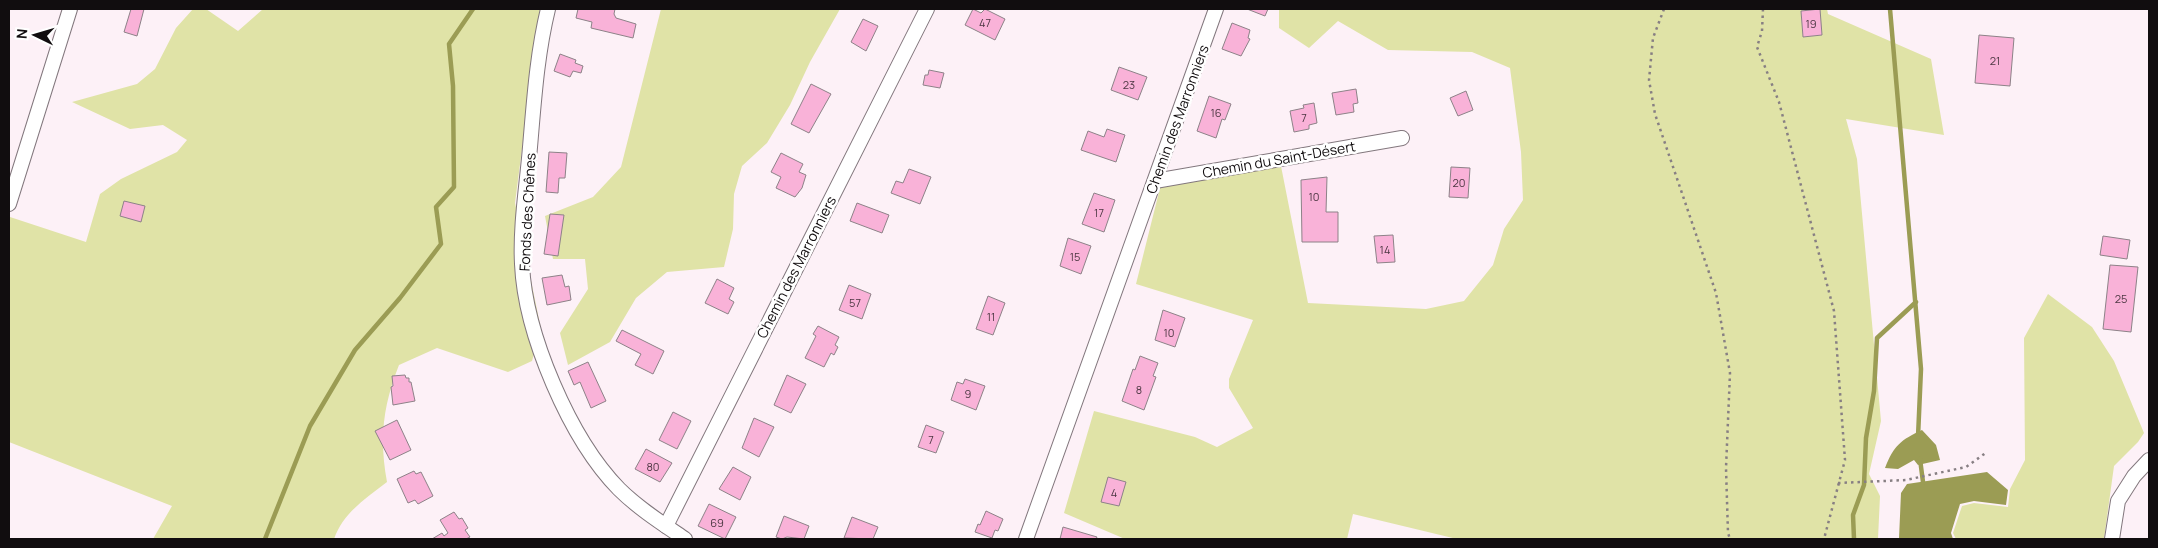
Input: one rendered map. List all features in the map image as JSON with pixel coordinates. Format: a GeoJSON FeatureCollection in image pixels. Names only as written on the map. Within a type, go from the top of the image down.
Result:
{"type":"FeatureCollection","features":[{"type":"Feature","properties":{"kind":"street"},"geometry":{"type":"LineString","coordinates":[[9,204],[70,9]]}},
{"type":"Feature","properties":{"kind":"street","name":"Fonds des Chênes"},"geometry":{"type":"LineString","coordinates":[[548,9],[539,45],[524,226],[522,264],[528,305],[541,351],[557,391],[583,444],[619,490],[685,539]]}},
{"type":"Feature","properties":{"kind":"street","name":"Chemin des Marronniers"},"geometry":{"type":"LineString","coordinates":[[666,526],[927,9]]}},
{"type":"Feature","properties":{"kind":"street","name":"Chemin des Marronniers"},"geometry":{"type":"LineString","coordinates":[[1026,539],[1216,9]]}},
{"type":"Feature","properties":{"kind":"street","name":"Chemin du Saint-Désert"},"geometry":{"type":"LineString","coordinates":[[1155,180],[1402,138]]}},
{"type":"Feature","properties":{"kind":"street"},"geometry":{"type":"LineString","coordinates":[[2112,539],[2118,501],[2134,476],[2149,460]]}},
{"type":"Feature","properties":{"kind":"path"},"geometry":{"type":"LineString","coordinates":[[1664,9],[1653,38],[1649,80],[1655,114],[1716,293],[1730,373],[1726,468],[1728,532],[1730,539]]}},
{"type":"Feature","properties":{"kind":"path"},"geometry":{"type":"LineString","coordinates":[[1762,9],[1762,31],[1757,47],[1779,102],[1834,311],[1844,460],[1824,539]]}},
{"type":"Feature","properties":{"kind":"path"},"geometry":{"type":"LineString","coordinates":[[1838,483],[1906,480],[1966,467],[1987,452]]}},
{"type":"Feature","properties":{"kind":"green space"},"geometry":{"type":"Polygon","coordinates":[[[193,9],[206,9],[238,31],[263,9],[540,9],[515,203],[541,329],[532,361],[508,372],[437,348],[399,365],[389,394],[384,422],[383,451],[387,482],[363,500],[349,514],[343,521],[334,539],[153,539],[172,506],[9,442],[10,217],[86,242],[100,194],[121,179],[177,152],[187,140],[163,125],[130,129],[72,102],[137,84],[155,69],[176,28],[193,9]]]}},
{"type":"Feature","properties":{"kind":"green space"},"geometry":{"type":"Polygon","coordinates":[[[661,9],[840,9],[810,62],[790,105],[767,143],[742,166],[734,194],[733,229],[724,267],[667,272],[636,298],[610,342],[568,365],[560,333],[588,289],[585,259],[553,259],[545,216],[593,197],[621,167],[661,9]]]}},
{"type":"Feature","properties":{"kind":"green space"},"geometry":{"type":"Polygon","coordinates":[[[1279,9],[1819,9],[1827,9],[1828,14],[1931,59],[1944,135],[1846,119],[1857,159],[1881,421],[1869,474],[1880,496],[1878,539],[1457,539],[1353,514],[1347,539],[1125,539],[1064,513],[1094,411],[1195,437],[1217,447],[1253,428],[1229,388],[1229,379],[1253,320],[1136,284],[1161,184],[1280,161],[1308,303],[1426,309],[1464,301],[1493,265],[1504,229],[1523,200],[1521,152],[1510,68],[1472,52],[1388,50],[1338,21],[1309,48],[1279,28],[1279,9]],[[1819,9],[1801,11],[1803,37],[1822,35],[1819,9]]]}},
{"type":"Feature","properties":{"kind":"green space"},"geometry":{"type":"Polygon","coordinates":[[[2048,294],[2092,327],[2114,361],[2144,433],[2138,442],[2114,466],[2104,539],[1956,539],[1953,533],[1962,506],[1974,503],[2008,507],[2010,489],[2025,460],[2024,338],[2048,294]]]}},
{"type":"Feature","properties":{"kind":"shaded area"},"geometry":{"type":"Polygon","coordinates":[[[1922,430],[1936,445],[1940,460],[1918,465],[1914,460],[1898,469],[1885,468],[1899,444],[1922,430]]]}},
{"type":"Feature","properties":{"kind":"shaded area"},"geometry":{"type":"Polygon","coordinates":[[[1987,472],[2008,490],[2006,505],[1974,501],[1960,504],[1951,533],[1953,539],[1899,539],[1901,493],[1907,484],[1987,472]]]}},
{"type":"Feature","properties":{"kind":"building"},"geometry":{"type":"Polygon","coordinates":[[[131,9],[144,9],[137,36],[124,32],[131,9]]]}},
{"type":"Feature","properties":{"kind":"building"},"geometry":{"type":"Polygon","coordinates":[[[578,9],[615,9],[614,14],[616,18],[636,24],[633,38],[591,28],[592,22],[576,18],[578,9]]]}},
{"type":"Feature","properties":{"kind":"building"},"geometry":{"type":"Polygon","coordinates":[[[973,9],[981,13],[985,9],[1005,19],[995,40],[965,25],[973,9]]]}},
{"type":"Feature","properties":{"kind":"building"},"geometry":{"type":"Polygon","coordinates":[[[1247,9],[1268,9],[1265,16],[1247,9]]]}},
{"type":"Feature","properties":{"kind":"building"},"geometry":{"type":"Polygon","coordinates":[[[1820,9],[1822,35],[1803,37],[1801,11],[1820,9]]]}},
{"type":"Feature","properties":{"kind":"building"},"geometry":{"type":"Polygon","coordinates":[[[863,19],[878,26],[866,51],[851,42],[863,19]]]}},
{"type":"Feature","properties":{"kind":"building"},"geometry":{"type":"Polygon","coordinates":[[[1232,23],[1250,30],[1248,38],[1250,39],[1241,56],[1222,49],[1232,23]]]}},
{"type":"Feature","properties":{"kind":"building"},"geometry":{"type":"Polygon","coordinates":[[[1979,35],[2014,38],[2010,86],[1975,83],[1979,35]]]}},
{"type":"Feature","properties":{"kind":"building"},"geometry":{"type":"Polygon","coordinates":[[[560,54],[576,60],[575,63],[583,66],[581,73],[573,71],[570,77],[554,71],[560,54]]]}},
{"type":"Feature","properties":{"kind":"building"},"geometry":{"type":"Polygon","coordinates":[[[1119,67],[1147,77],[1138,100],[1111,90],[1119,67]]]}},
{"type":"Feature","properties":{"kind":"building"},"geometry":{"type":"Polygon","coordinates":[[[929,70],[944,73],[940,88],[923,85],[925,75],[928,75],[929,70]]]}},
{"type":"Feature","properties":{"kind":"building"},"geometry":{"type":"Polygon","coordinates":[[[811,84],[831,94],[809,133],[791,124],[811,84]]]}},
{"type":"Feature","properties":{"kind":"building"},"geometry":{"type":"Polygon","coordinates":[[[1356,89],[1358,103],[1353,104],[1354,112],[1336,115],[1332,93],[1356,89]]]}},
{"type":"Feature","properties":{"kind":"building"},"geometry":{"type":"Polygon","coordinates":[[[1466,91],[1473,110],[1458,116],[1450,98],[1466,91]]]}},
{"type":"Feature","properties":{"kind":"building"},"geometry":{"type":"Polygon","coordinates":[[[1209,96],[1231,104],[1225,120],[1222,119],[1216,138],[1197,131],[1209,96]]]}},
{"type":"Feature","properties":{"kind":"building"},"geometry":{"type":"Polygon","coordinates":[[[1314,103],[1317,123],[1309,125],[1309,129],[1294,132],[1290,111],[1304,108],[1303,105],[1314,103]]]}},
{"type":"Feature","properties":{"kind":"building"},"geometry":{"type":"Polygon","coordinates":[[[1107,129],[1125,135],[1116,162],[1081,150],[1088,131],[1104,137],[1107,129]]]}},
{"type":"Feature","properties":{"kind":"building"},"geometry":{"type":"Polygon","coordinates":[[[549,152],[567,153],[565,178],[559,178],[558,193],[546,192],[549,152]]]}},
{"type":"Feature","properties":{"kind":"building"},"geometry":{"type":"Polygon","coordinates":[[[781,153],[803,164],[799,172],[806,175],[802,188],[795,197],[776,188],[781,177],[771,172],[781,153]]]}},
{"type":"Feature","properties":{"kind":"building"},"geometry":{"type":"Polygon","coordinates":[[[1451,167],[1470,168],[1468,198],[1449,197],[1451,167]]]}},
{"type":"Feature","properties":{"kind":"building"},"geometry":{"type":"Polygon","coordinates":[[[909,169],[931,177],[920,204],[891,193],[896,181],[903,183],[909,169]]]}},
{"type":"Feature","properties":{"kind":"building"},"geometry":{"type":"Polygon","coordinates":[[[1327,177],[1326,212],[1338,212],[1338,242],[1302,242],[1301,180],[1327,177]]]}},
{"type":"Feature","properties":{"kind":"building"},"geometry":{"type":"Polygon","coordinates":[[[1094,193],[1115,200],[1104,232],[1082,224],[1094,193]]]}},
{"type":"Feature","properties":{"kind":"building"},"geometry":{"type":"Polygon","coordinates":[[[124,201],[145,206],[141,222],[120,216],[124,201]]]}},
{"type":"Feature","properties":{"kind":"building"},"geometry":{"type":"Polygon","coordinates":[[[857,203],[889,215],[882,233],[850,221],[857,203]]]}},
{"type":"Feature","properties":{"kind":"building"},"geometry":{"type":"Polygon","coordinates":[[[550,214],[564,215],[558,256],[544,254],[550,214]]]}},
{"type":"Feature","properties":{"kind":"building"},"geometry":{"type":"Polygon","coordinates":[[[1393,235],[1395,262],[1377,263],[1374,236],[1393,235]]]}},
{"type":"Feature","properties":{"kind":"building"},"geometry":{"type":"Polygon","coordinates":[[[2103,236],[2130,240],[2127,259],[2100,255],[2103,236]]]}},
{"type":"Feature","properties":{"kind":"building"},"geometry":{"type":"Polygon","coordinates":[[[1068,238],[1091,246],[1081,274],[1060,266],[1068,238]]]}},
{"type":"Feature","properties":{"kind":"building"},"geometry":{"type":"Polygon","coordinates":[[[2110,265],[2138,267],[2131,332],[2103,329],[2110,265]]]}},
{"type":"Feature","properties":{"kind":"building"},"geometry":{"type":"Polygon","coordinates":[[[562,275],[565,287],[569,286],[571,300],[547,305],[542,278],[562,275]]]}},
{"type":"Feature","properties":{"kind":"building"},"geometry":{"type":"Polygon","coordinates":[[[717,279],[734,288],[729,299],[734,302],[728,314],[705,303],[717,279]]]}},
{"type":"Feature","properties":{"kind":"building"},"geometry":{"type":"Polygon","coordinates":[[[849,285],[871,294],[862,319],[839,310],[849,285]]]}},
{"type":"Feature","properties":{"kind":"building"},"geometry":{"type":"Polygon","coordinates":[[[988,296],[1005,303],[993,335],[976,329],[988,296]]]}},
{"type":"Feature","properties":{"kind":"building"},"geometry":{"type":"Polygon","coordinates":[[[1163,310],[1185,318],[1175,347],[1155,340],[1163,310]]]}},
{"type":"Feature","properties":{"kind":"building"},"geometry":{"type":"Polygon","coordinates":[[[818,326],[839,337],[835,345],[838,347],[834,355],[831,353],[824,367],[805,358],[816,336],[813,334],[818,326]]]}},
{"type":"Feature","properties":{"kind":"building"},"geometry":{"type":"Polygon","coordinates":[[[622,330],[664,351],[653,374],[635,365],[641,354],[616,341],[622,330]]]}},
{"type":"Feature","properties":{"kind":"building"},"geometry":{"type":"Polygon","coordinates":[[[1140,356],[1158,363],[1153,376],[1156,377],[1144,410],[1122,401],[1133,369],[1135,370],[1140,356]]]}},
{"type":"Feature","properties":{"kind":"building"},"geometry":{"type":"Polygon","coordinates":[[[588,362],[606,401],[591,408],[580,382],[574,385],[568,371],[588,362]]]}},
{"type":"Feature","properties":{"kind":"building"},"geometry":{"type":"Polygon","coordinates":[[[405,375],[406,378],[409,378],[409,382],[411,382],[415,401],[393,405],[392,376],[405,375]]]}},
{"type":"Feature","properties":{"kind":"building"},"geometry":{"type":"Polygon","coordinates":[[[787,375],[806,384],[791,413],[774,405],[787,375]]]}},
{"type":"Feature","properties":{"kind":"building"},"geometry":{"type":"Polygon","coordinates":[[[965,379],[985,386],[976,410],[951,400],[957,382],[963,384],[965,379]]]}},
{"type":"Feature","properties":{"kind":"building"},"geometry":{"type":"Polygon","coordinates":[[[673,412],[691,421],[677,449],[659,440],[673,412]]]}},
{"type":"Feature","properties":{"kind":"building"},"geometry":{"type":"Polygon","coordinates":[[[754,418],[774,427],[759,457],[742,448],[754,418]]]}},
{"type":"Feature","properties":{"kind":"building"},"geometry":{"type":"Polygon","coordinates":[[[397,420],[411,450],[390,460],[375,431],[397,420]]]}},
{"type":"Feature","properties":{"kind":"building"},"geometry":{"type":"Polygon","coordinates":[[[926,425],[944,432],[936,453],[918,447],[926,425]]]}},
{"type":"Feature","properties":{"kind":"building"},"geometry":{"type":"Polygon","coordinates":[[[646,449],[672,463],[660,482],[635,469],[646,449]]]}},
{"type":"Feature","properties":{"kind":"building"},"geometry":{"type":"Polygon","coordinates":[[[733,467],[751,477],[740,500],[719,489],[733,467]]]}},
{"type":"Feature","properties":{"kind":"building"},"geometry":{"type":"Polygon","coordinates":[[[414,471],[416,474],[421,472],[433,496],[418,504],[415,500],[408,503],[397,479],[414,471]]]}},
{"type":"Feature","properties":{"kind":"building"},"geometry":{"type":"Polygon","coordinates":[[[1108,477],[1126,482],[1119,506],[1101,502],[1108,477]]]}},
{"type":"Feature","properties":{"kind":"building"},"geometry":{"type":"Polygon","coordinates":[[[709,504],[736,517],[725,539],[698,526],[709,504]]]}},
{"type":"Feature","properties":{"kind":"building"},"geometry":{"type":"Polygon","coordinates":[[[986,511],[1003,519],[998,531],[995,530],[992,538],[975,532],[986,511]]]}},
{"type":"Feature","properties":{"kind":"building"},"geometry":{"type":"Polygon","coordinates":[[[454,512],[459,519],[462,518],[468,528],[465,530],[470,537],[466,539],[432,539],[442,533],[444,536],[448,533],[440,520],[454,512]]]}},
{"type":"Feature","properties":{"kind":"building"},"geometry":{"type":"Polygon","coordinates":[[[784,516],[809,526],[804,539],[787,537],[782,539],[776,537],[784,516]]]}},
{"type":"Feature","properties":{"kind":"building"},"geometry":{"type":"Polygon","coordinates":[[[852,517],[878,527],[873,539],[844,538],[852,517]]]}},
{"type":"Feature","properties":{"kind":"building"},"geometry":{"type":"Polygon","coordinates":[[[1063,527],[1097,537],[1096,539],[1060,539],[1063,527]]]}},
{"type":"Feature","properties":{"kind":"waterway"},"geometry":{"type":"LineString","coordinates":[[265,539],[310,426],[355,350],[400,298],[441,244],[436,207],[454,187],[453,86],[449,44],[473,9]]}},
{"type":"Feature","properties":{"kind":"waterway"},"geometry":{"type":"LineString","coordinates":[[1890,9],[1921,369],[1918,437]]}},
{"type":"Feature","properties":{"kind":"waterway"},"geometry":{"type":"LineString","coordinates":[[1854,539],[1853,515],[1864,485],[1866,438],[1874,391],[1877,338],[1916,302]]}},
{"type":"Feature","properties":{"kind":"waterway"},"geometry":{"type":"LineString","coordinates":[[1920,459],[1922,486]]}}]}
